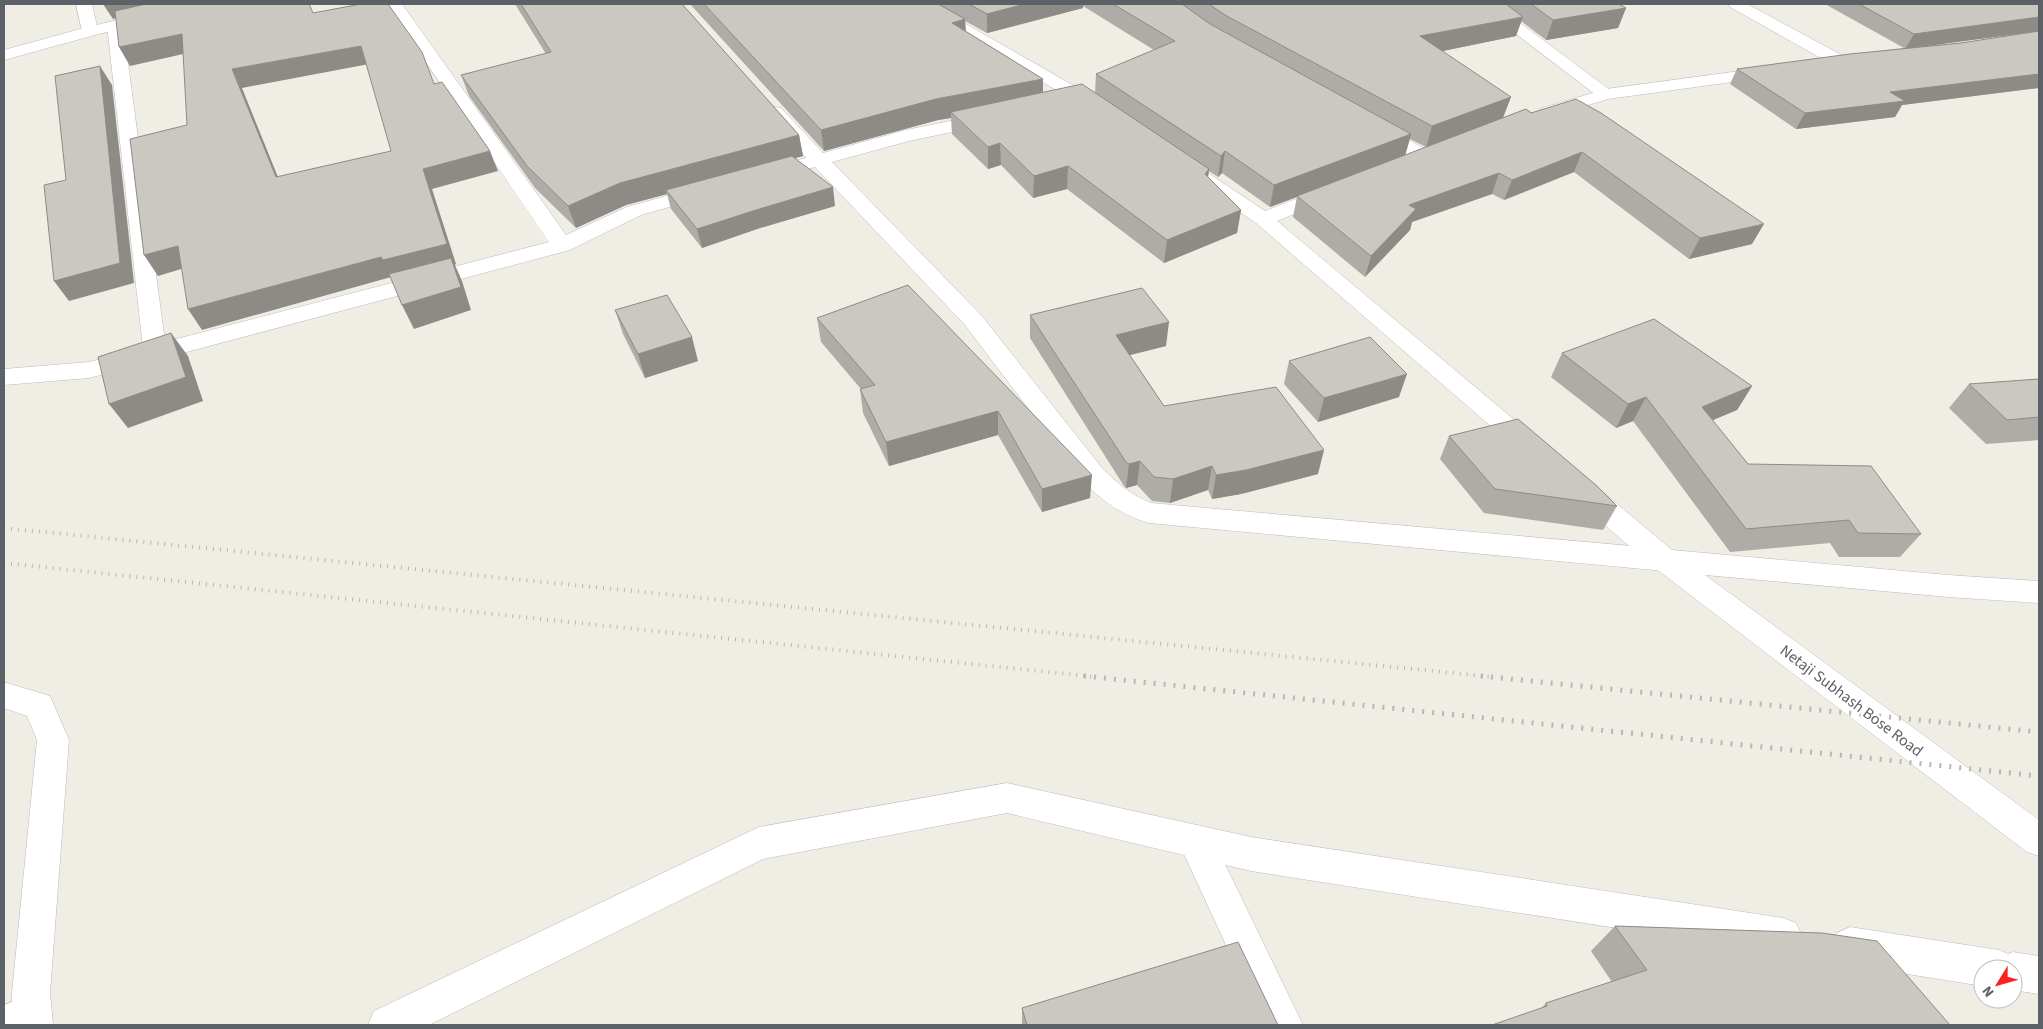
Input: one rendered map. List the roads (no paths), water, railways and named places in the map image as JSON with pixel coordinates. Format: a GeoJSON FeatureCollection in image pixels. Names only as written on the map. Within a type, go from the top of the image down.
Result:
{"type":"FeatureCollection","features":[{"type":"Feature","properties":{"kind":"street"},"geometry":{"type":"LineString","coordinates":[[84,4],[90,30]]}},
{"type":"Feature","properties":{"kind":"street"},"geometry":{"type":"LineString","coordinates":[[4,55],[90,30],[201,4]]}},
{"type":"Feature","properties":{"kind":"street"},"geometry":{"type":"LineString","coordinates":[[394,4],[562,245]]}},
{"type":"Feature","properties":{"kind":"street"},"geometry":{"type":"LineString","coordinates":[[926,4],[1086,98],[1118,120]]}},
{"type":"Feature","properties":{"kind":"street"},"geometry":{"type":"LineString","coordinates":[[1485,4],[1606,94]]}},
{"type":"Feature","properties":{"kind":"street"},"geometry":{"type":"LineString","coordinates":[[1736,4],[1841,62]]}},
{"type":"Feature","properties":{"kind":"street"},"geometry":{"type":"LineString","coordinates":[[114,25],[154,353]]}},
{"type":"Feature","properties":{"kind":"street"},"geometry":{"type":"LineString","coordinates":[[1812,66],[1860,60]]}},
{"type":"Feature","properties":{"kind":"street"},"geometry":{"type":"LineString","coordinates":[[1531,117],[1606,94],[1782,70]]}},
{"type":"Feature","properties":{"kind":"street"},"geometry":{"type":"LineString","coordinates":[[762,98],[973,320],[1093,475],[1114,497],[1133,507],[1159,514],[1948,586],[2039,592]]}},
{"type":"Feature","properties":{"kind":"street"},"geometry":{"type":"LineString","coordinates":[[1057,104],[1086,98]]}},
{"type":"Feature","properties":{"kind":"street"},"geometry":{"type":"LineString","coordinates":[[782,170],[906,136],[1010,114]]}},
{"type":"Feature","properties":{"kind":"street"},"geometry":{"type":"LineString","coordinates":[[1363,122],[1423,156]]}},
{"type":"Feature","properties":{"kind":"street"},"geometry":{"type":"LineString","coordinates":[[1399,166],[1441,150]]}},
{"type":"Feature","properties":{"kind":"street"},"geometry":{"type":"LineString","coordinates":[[1174,159],[1263,219],[1545,458]]}},
{"type":"Feature","properties":{"kind":"street"},"geometry":{"type":"LineString","coordinates":[[4,377],[88,370],[562,245],[634,211],[726,185]]}},
{"type":"Feature","properties":{"kind":"street"},"geometry":{"type":"LineString","coordinates":[[1263,219],[1350,186]]}},
{"type":"Feature","properties":{"kind":"street","name":"Netaji Subhash Bose Road"},"geometry":{"type":"LineString","coordinates":[[1567,477],[1665,560],[2039,840]]}},
{"type":"Feature","properties":{"kind":"street"},"geometry":{"type":"LineString","coordinates":[[4,697],[7,696],[40,706],[53,740],[31,993],[23,1021]]}},
{"type":"Feature","properties":{"kind":"street"},"geometry":{"type":"LineString","coordinates":[[388,1025],[759,843],[1007,798],[1252,854],[1973,965]]}},
{"type":"Feature","properties":{"kind":"street"},"geometry":{"type":"LineString","coordinates":[[1196,841],[1283,1025]]}},
{"type":"Feature","properties":{"kind":"street"},"geometry":{"type":"LineString","coordinates":[[2023,973],[2039,975]]}},
{"type":"Feature","properties":{"kind":"railway"},"geometry":{"type":"LineString","coordinates":[[4,528],[1493,677]]}},
{"type":"Feature","properties":{"kind":"railway"},"geometry":{"type":"LineString","coordinates":[[4,563],[1096,677]]}},
{"type":"Feature","properties":{"kind":"railway"},"geometry":{"type":"LineString","coordinates":[[1084,676],[2039,776]]}},
{"type":"Feature","properties":{"kind":"railway"},"geometry":{"type":"LineString","coordinates":[[1481,676],[2039,732]]}}]}
